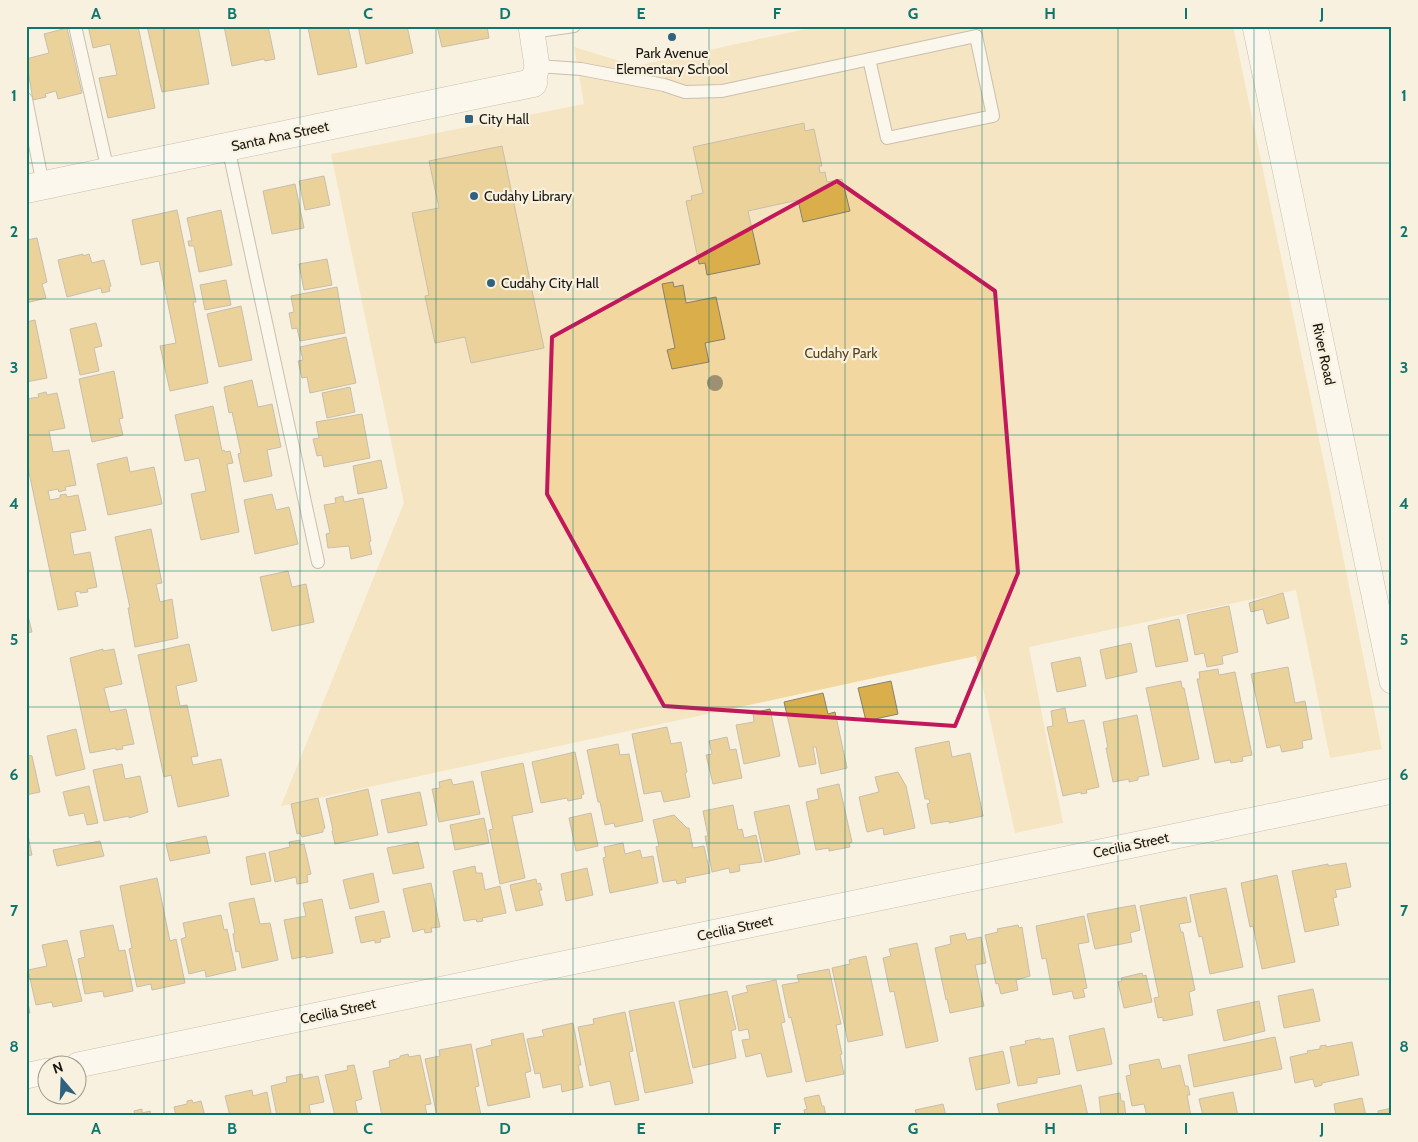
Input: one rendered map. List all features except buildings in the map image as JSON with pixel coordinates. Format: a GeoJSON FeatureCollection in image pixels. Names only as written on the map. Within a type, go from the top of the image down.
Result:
{"type":"FeatureCollection","features":[{"type":"Feature","properties":{"kind":"street","name":"River Road"},"geometry":{"type":"LineString","coordinates":[[1255,26],[1392,681]]}},
{"type":"Feature","properties":{"kind":"street"},"geometry":{"type":"LineString","coordinates":[[532,29],[535,75]]}},
{"type":"Feature","properties":{"kind":"street","name":"Santa Ana Street"},"geometry":{"type":"LineString","coordinates":[[35,187],[228,147],[535,75]]}},
{"type":"Feature","properties":{"kind":"street","name":"Cecilia Street"},"geometry":{"type":"LineString","coordinates":[[88,1063],[1392,791]]}},
{"type":"Feature","properties":{"kind":"lane"},"geometry":{"type":"LineString","coordinates":[[75,26],[108,172]]}},
{"type":"Feature","properties":{"kind":"lane"},"geometry":{"type":"LineString","coordinates":[[532,29],[574,26]]}},
{"type":"Feature","properties":{"kind":"lane"},"geometry":{"type":"LineString","coordinates":[[535,75],[581,69],[664,85],[685,92],[722,91],[976,36],[994,116],[887,138],[870,59]]}},
{"type":"Feature","properties":{"kind":"lane"},"geometry":{"type":"LineString","coordinates":[[26,99],[35,187]]}},
{"type":"Feature","properties":{"kind":"lane"},"geometry":{"type":"LineString","coordinates":[[228,147],[318,562]]}},
{"type":"Feature","properties":{"kind":"highlighted area"},"geometry":{"type":"Polygon","coordinates":[[[837,181],[995,291],[1018,573],[955,726],[664,706],[547,494],[552,337],[837,181]]]}},
{"type":"Feature","properties":{"kind":"green space","name":"Cudahy Park"},"geometry":{"type":"Polygon","coordinates":[[[819,26],[1233,26],[1382,749],[1330,758],[1296,590],[1029,647],[1063,823],[1015,833],[976,656],[281,806],[404,503],[331,154],[584,104],[574,47],[636,66],[819,26]]]}},
{"type":"Feature","properties":{"kind":"place","name":"Park Avenue Elementary School"},"geometry":{"type":"Point","coordinates":[672,37]}},
{"type":"Feature","properties":{"kind":"place","name":"City Hall"},"geometry":{"type":"Point","coordinates":[469,119]}},
{"type":"Feature","properties":{"kind":"place","name":"Cudahy Library"},"geometry":{"type":"Point","coordinates":[474,196]}},
{"type":"Feature","properties":{"kind":"place","name":"Cudahy City Hall"},"geometry":{"type":"Point","coordinates":[491,283]}}]}
